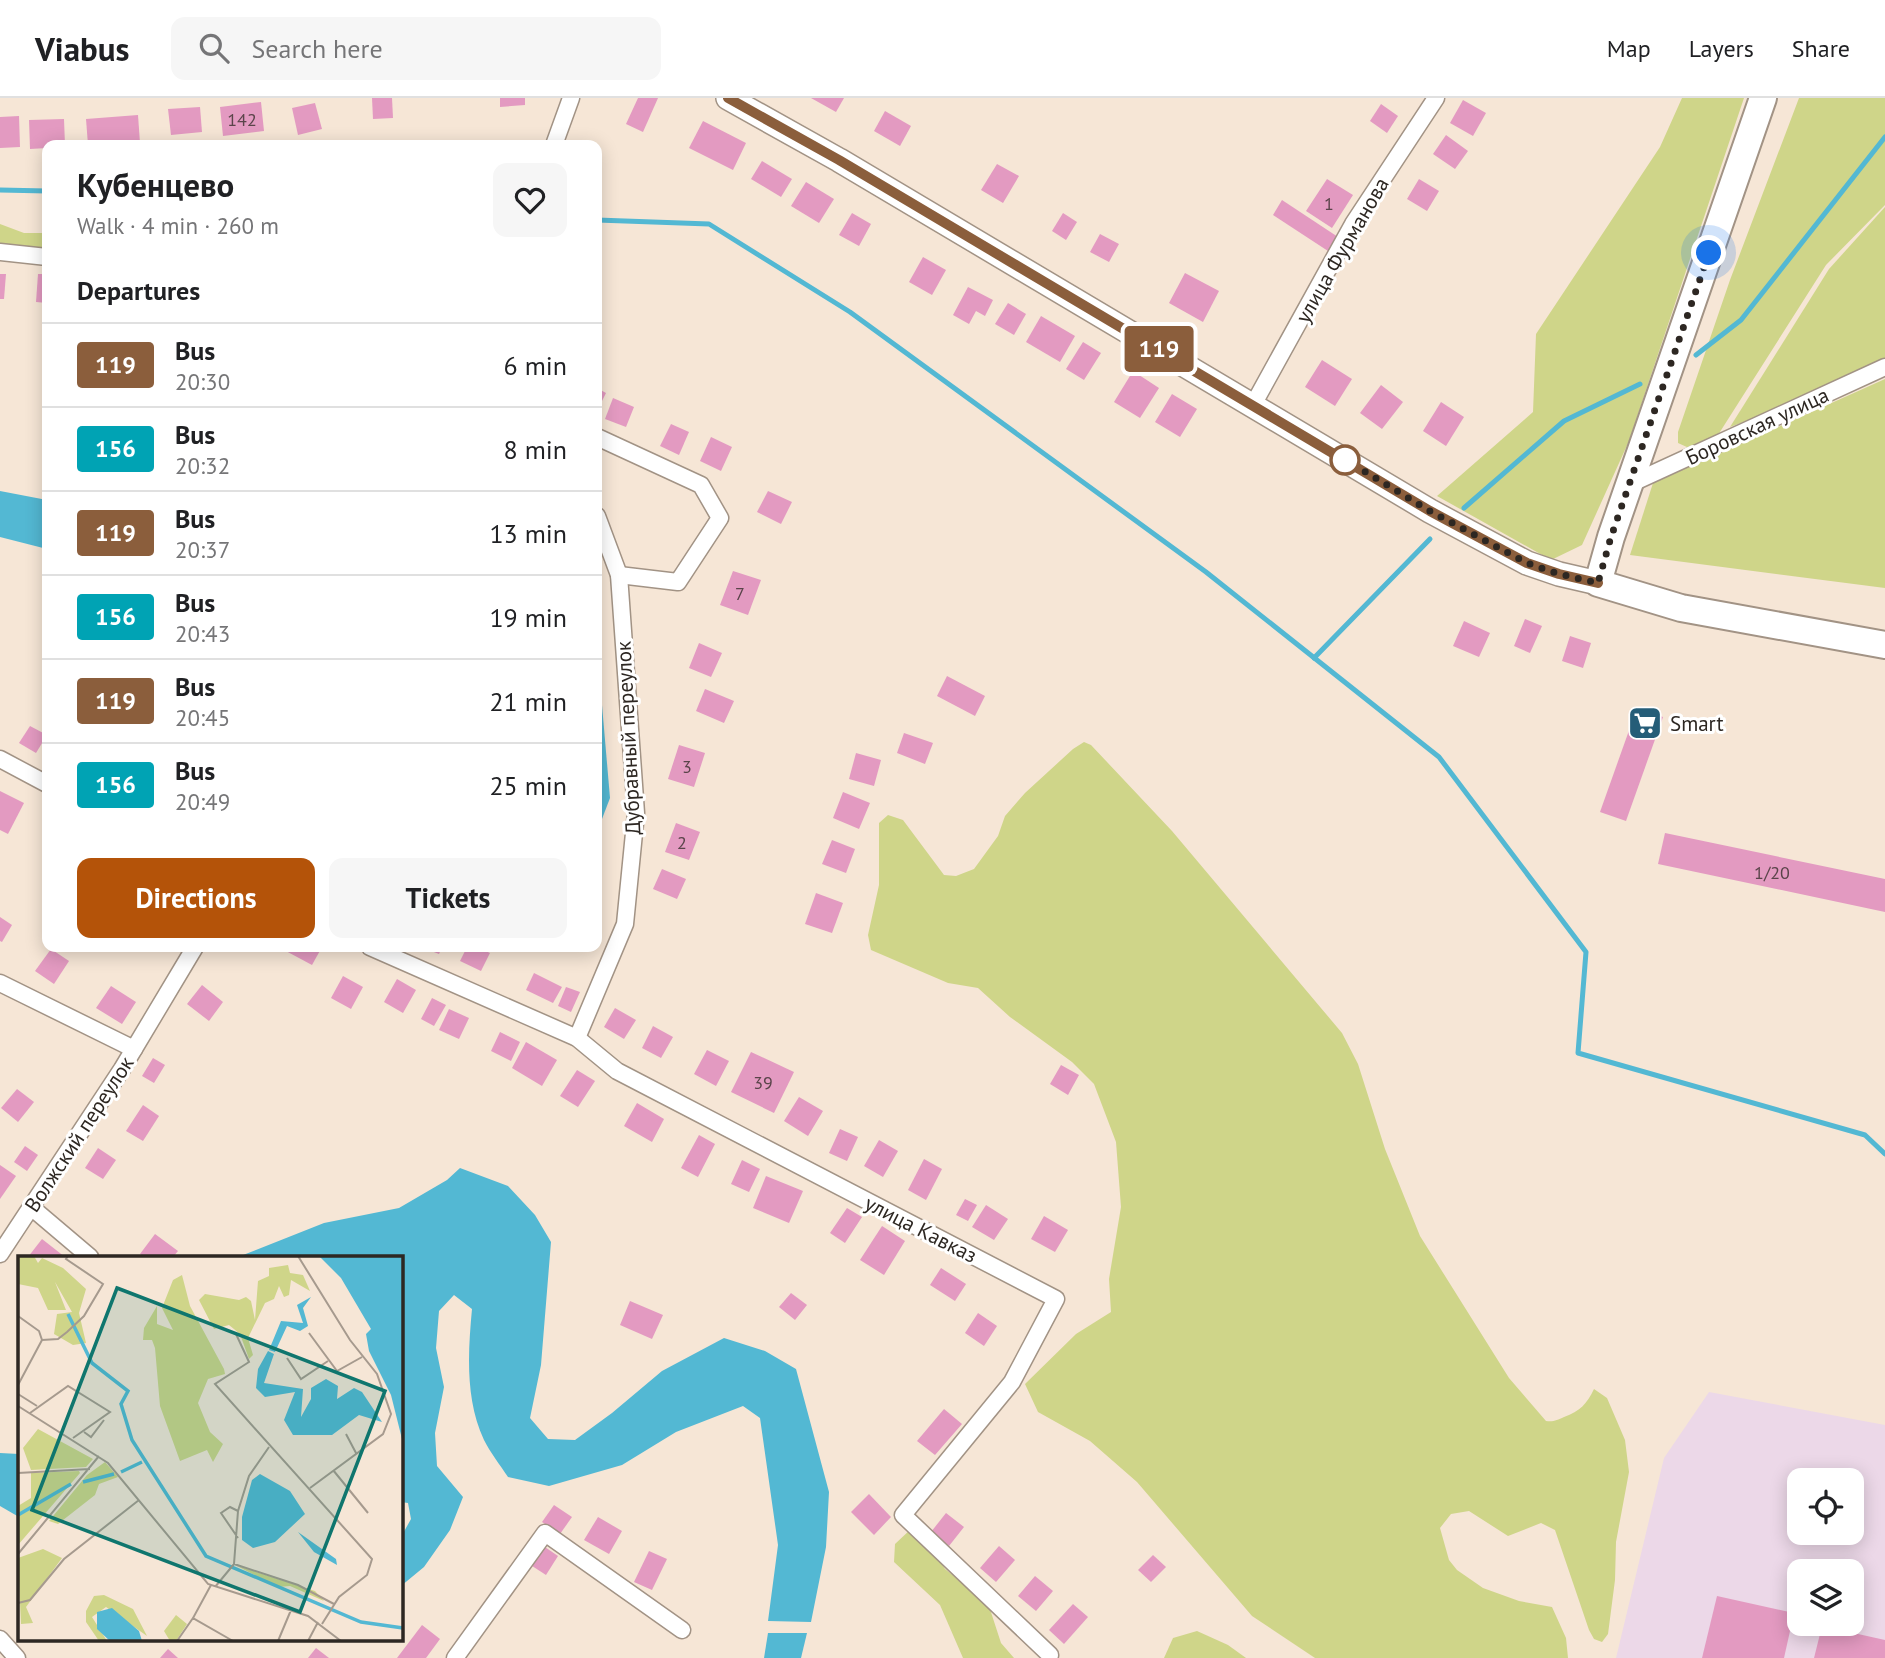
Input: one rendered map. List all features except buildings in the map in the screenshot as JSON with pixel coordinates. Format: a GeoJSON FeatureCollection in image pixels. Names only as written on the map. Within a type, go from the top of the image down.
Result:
{"type":"FeatureCollection","features":[{"type":"Feature","properties":{"kind":"main road"},"geometry":{"type":"LineString","coordinates":[[728,98],[839,160],[1430,511],[1527,563],[1682,608],[1885,645]]}},
{"type":"Feature","properties":{"kind":"main road"},"geometry":{"type":"LineString","coordinates":[[1598,583],[1611,537],[1763,98]]}},
{"type":"Feature","properties":{"kind":"street"},"geometry":{"type":"LineString","coordinates":[[556,140],[571,98]]}},
{"type":"Feature","properties":{"kind":"street","name":"улица Фурманова"},"geometry":{"type":"LineString","coordinates":[[1253,405],[1353,224],[1436,98]]}},
{"type":"Feature","properties":{"kind":"street"},"geometry":{"type":"LineString","coordinates":[[0,252],[42,256]]}},
{"type":"Feature","properties":{"kind":"street","name":"Боровская улица"},"geometry":{"type":"LineString","coordinates":[[1630,484],[1885,367]]}},
{"type":"Feature","properties":{"kind":"street"},"geometry":{"type":"LineString","coordinates":[[602,439],[701,485],[720,518],[678,582],[619,575]]}},
{"type":"Feature","properties":{"kind":"street","name":"Дубравный переулок"},"geometry":{"type":"LineString","coordinates":[[577,1038],[625,924],[636,813],[619,575],[602,529]]}},
{"type":"Feature","properties":{"kind":"street"},"geometry":{"type":"LineString","coordinates":[[0,759],[42,781]]}},
{"type":"Feature","properties":{"kind":"street","name":"Волжский переулок"},"geometry":{"type":"LineString","coordinates":[[0,1254],[134,1049],[192,952]]}},
{"type":"Feature","properties":{"kind":"street","name":"улица Кавказ"},"geometry":{"type":"LineString","coordinates":[[381,952],[577,1038],[617,1071],[1056,1299],[1012,1382],[903,1515],[1050,1655]]}},
{"type":"Feature","properties":{"kind":"street","name":"Волжский переулок"},"geometry":{"type":"LineString","coordinates":[[0,983],[134,1049]]}},
{"type":"Feature","properties":{"kind":"street"},"geometry":{"type":"LineString","coordinates":[[31,1207],[89,1256]]}},
{"type":"Feature","properties":{"kind":"street"},"geometry":{"type":"LineString","coordinates":[[455,1658],[545,1533],[682,1630]]}},
{"type":"Feature","properties":{"kind":"street"},"geometry":{"type":"LineString","coordinates":[[0,1639],[17,1658]]}},
{"type":"Feature","properties":{"kind":"shaded area"},"geometry":{"type":"Polygon","coordinates":[[[1709,1392],[1885,1425],[1885,1658],[1616,1658],[1664,1458],[1709,1392]]]}},
{"type":"Feature","properties":{"kind":"green space"},"geometry":{"type":"Polygon","coordinates":[[[1682,98],[1744,98],[1629,441],[1582,545],[1551,560],[1437,496],[1533,412],[1536,334],[1660,147],[1682,98]]]}},
{"type":"Feature","properties":{"kind":"green space"},"geometry":{"type":"Polygon","coordinates":[[[1799,98],[1885,98],[1885,205],[1826,265],[1718,435],[1689,448],[1678,443],[1678,432],[1730,280],[1799,98]]]}},
{"type":"Feature","properties":{"kind":"green space"},"geometry":{"type":"Polygon","coordinates":[[[1885,207],[1885,360],[1781,408],[1730,427],[1829,269],[1885,207]]]}},
{"type":"Feature","properties":{"kind":"green space"},"geometry":{"type":"Polygon","coordinates":[[[0,224],[24,233],[42,233],[42,257],[0,259],[0,224]]]}},
{"type":"Feature","properties":{"kind":"green space"},"geometry":{"type":"Polygon","coordinates":[[[1885,379],[1885,588],[1630,555],[1653,483],[1885,379]]]}},
{"type":"Feature","properties":{"kind":"green space"},"geometry":{"type":"Polygon","coordinates":[[[1084,742],[1091,745],[1172,831],[1342,1033],[1358,1064],[1385,1149],[1420,1236],[1509,1378],[1546,1421],[1557,1420],[1579,1409],[1594,1389],[1607,1398],[1625,1440],[1629,1472],[1616,1542],[1615,1580],[1608,1634],[1602,1642],[1594,1639],[1589,1630],[1555,1530],[1541,1523],[1508,1536],[1469,1511],[1451,1514],[1440,1528],[1449,1560],[1457,1570],[1483,1588],[1519,1601],[1552,1607],[1566,1638],[1568,1658],[1315,1658],[1252,1616],[1137,1482],[1090,1441],[1038,1412],[1025,1384],[1076,1334],[1111,1312],[1109,1279],[1121,1207],[1116,1142],[1094,1084],[1072,1062],[1010,1017],[978,988],[948,983],[871,950],[868,935],[879,885],[879,823],[888,815],[903,820],[944,875],[956,876],[974,869],[998,836],[1005,816],[1025,793],[1084,742]]]}},
{"type":"Feature","properties":{"kind":"green space"},"geometry":{"type":"Polygon","coordinates":[[[911,1529],[923,1535],[945,1569],[988,1603],[1001,1643],[1014,1658],[963,1658],[940,1605],[894,1562],[895,1544],[911,1529]]]}},
{"type":"Feature","properties":{"kind":"green space"},"geometry":{"type":"Polygon","coordinates":[[[1197,1631],[1228,1645],[1246,1658],[1164,1658],[1173,1638],[1197,1631]]]}},
{"type":"Feature","properties":{"kind":"water"},"geometry":{"type":"Polygon","coordinates":[[[0,491],[42,499],[42,548],[0,537],[0,491]]]}},
{"type":"Feature","properties":{"kind":"water"},"geometry":{"type":"Polygon","coordinates":[[[602,705],[610,798],[602,819],[602,705]]]}},
{"type":"Feature","properties":{"kind":"water"},"geometry":{"type":"Polygon","coordinates":[[[460,1168],[508,1186],[535,1215],[551,1242],[541,1365],[530,1418],[548,1439],[575,1440],[662,1371],[724,1338],[765,1351],[796,1369],[829,1492],[826,1547],[811,1622],[768,1621],[778,1545],[760,1418],[743,1406],[676,1432],[622,1465],[549,1486],[508,1477],[486,1445],[478,1424],[469,1375],[472,1309],[454,1295],[439,1311],[436,1348],[444,1387],[435,1433],[437,1466],[463,1497],[450,1530],[424,1567],[402,1585],[402,1535],[411,1519],[408,1503],[402,1502],[402,1256],[241,1256],[324,1223],[399,1208],[447,1180],[460,1168]]]}},
{"type":"Feature","properties":{"kind":"water"},"geometry":{"type":"Polygon","coordinates":[[[0,1453],[18,1454],[18,1516],[0,1506],[0,1453]]]}},
{"type":"Feature","properties":{"kind":"water"},"geometry":{"type":"Polygon","coordinates":[[[768,1633],[807,1633],[801,1658],[764,1658],[768,1633]]]}},
{"type":"Feature","properties":{"kind":"waterway"},"geometry":{"type":"LineString","coordinates":[[1696,355],[1741,320],[1885,137]]}},
{"type":"Feature","properties":{"kind":"waterway"},"geometry":{"type":"LineString","coordinates":[[0,190],[42,191]]}},
{"type":"Feature","properties":{"kind":"waterway"},"geometry":{"type":"LineString","coordinates":[[602,220],[709,224],[850,312],[1206,572],[1439,757],[1586,952],[1578,1053],[1865,1135],[1885,1154]]}},
{"type":"Feature","properties":{"kind":"waterway"},"geometry":{"type":"LineString","coordinates":[[1464,508],[1564,421],[1640,384]]}},
{"type":"Feature","properties":{"kind":"waterway"},"geometry":{"type":"LineString","coordinates":[[1314,658],[1430,539]]}},
{"type":"Feature","properties":{"kind":"bus line","name":"119"},"geometry":{"type":"LineString","coordinates":[[728,98],[839,160],[1430,511],[1527,563],[1598,583]]}},
{"type":"Feature","properties":{"kind":"place","name":"Smart"},"geometry":{"type":"Point","coordinates":[1645,723]}},
{"type":"Feature","properties":{"kind":"route"},"geometry":{"type":"LineString","coordinates":[[1345,460],[1339,456],[1430,511],[1527,563],[1598,583],[1611,537],[1709,253]]}}]}
